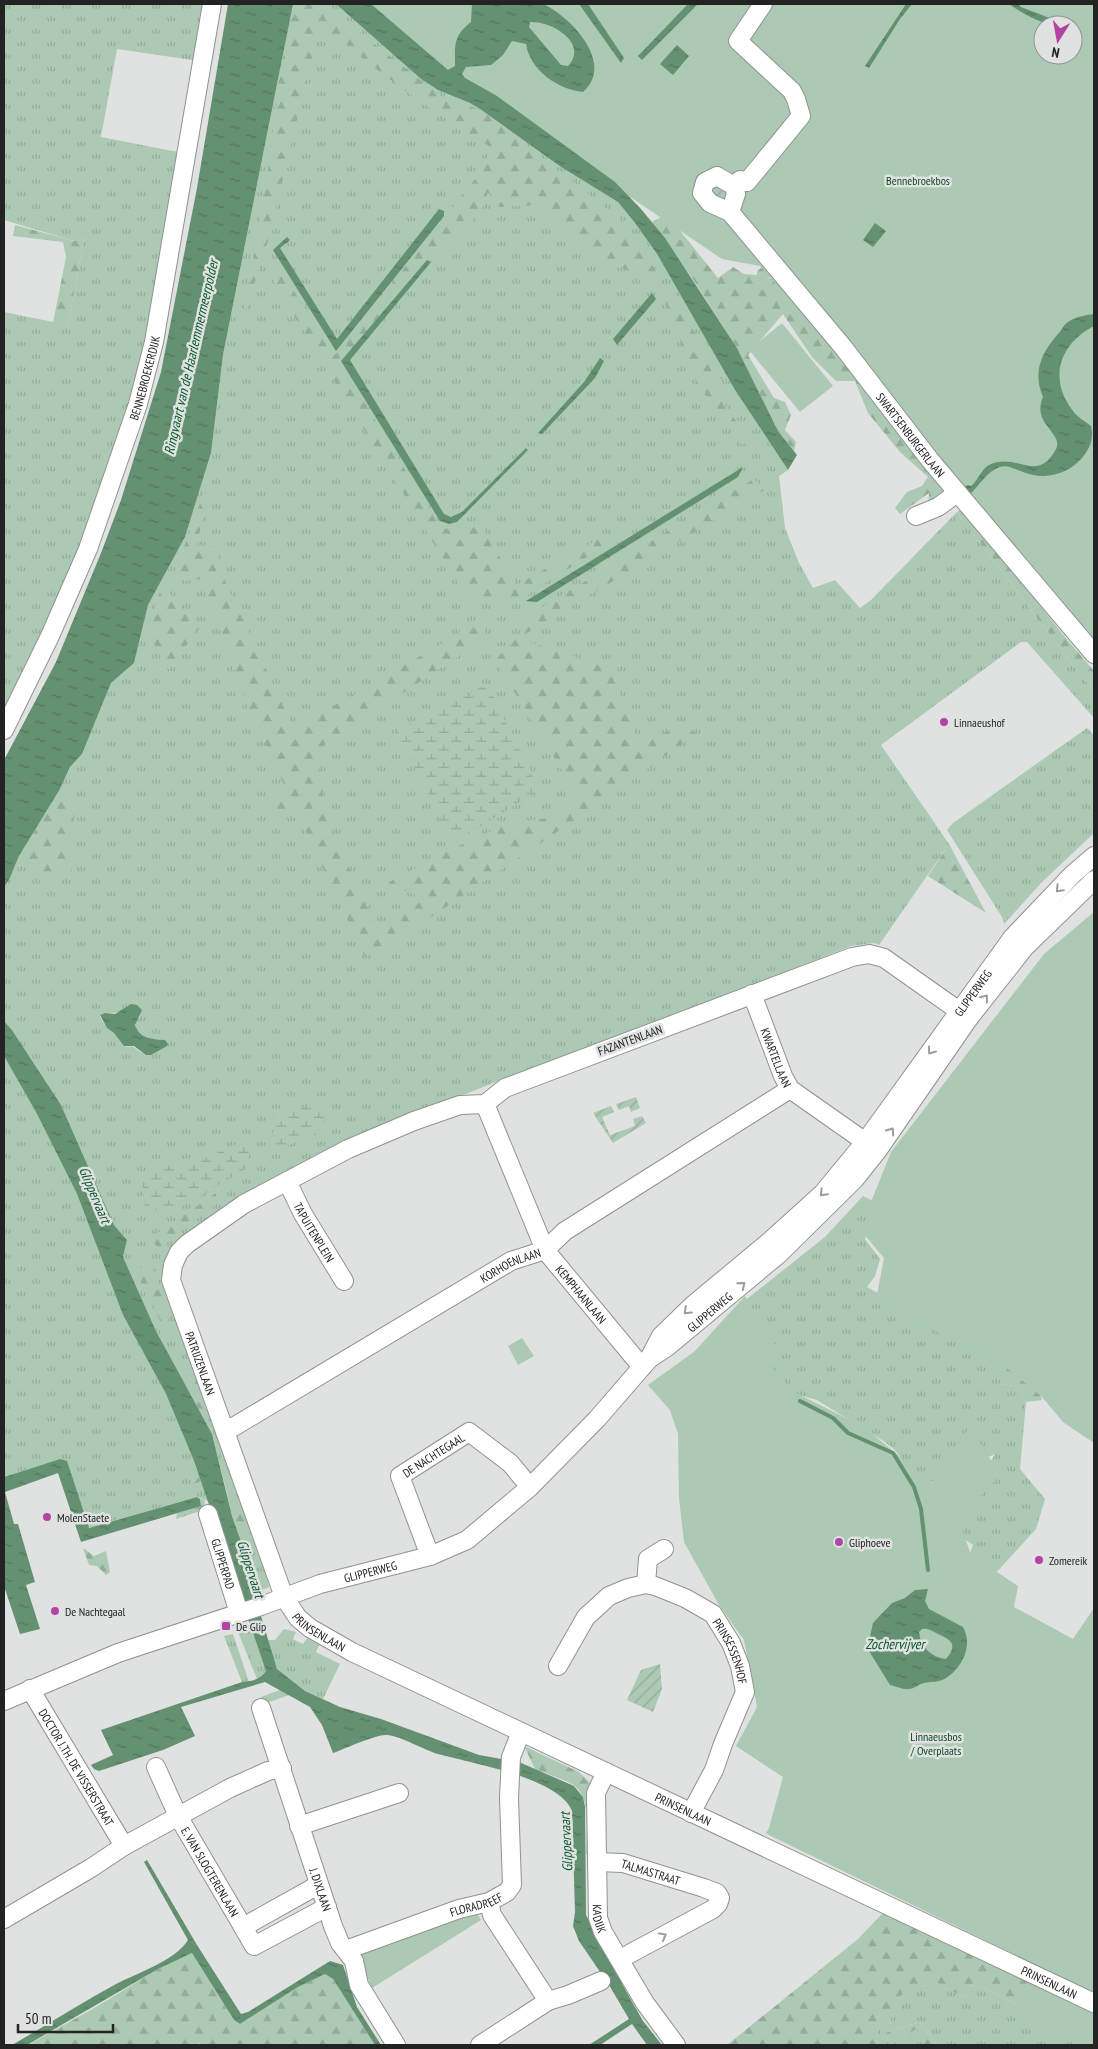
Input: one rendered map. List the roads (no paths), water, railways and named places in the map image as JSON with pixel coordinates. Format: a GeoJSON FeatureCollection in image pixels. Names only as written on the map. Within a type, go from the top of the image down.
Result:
{"type":"FeatureCollection","features":[{"type":"Feature","properties":{"kind":"street","name":"BENNEBROEKERDIJK"},"geometry":{"type":"LineString","coordinates":[[4,730],[50,636],[88,549],[138,404],[154,342],[212,4]]}},
{"type":"Feature","properties":{"kind":"street"},"geometry":{"type":"LineString","coordinates":[[730,212],[736,194],[734,186],[740,180],[747,182],[800,116],[792,91],[738,41],[763,4]]}},
{"type":"Feature","properties":{"kind":"street","name":"SWARTSENBURGERLAAN"},"geometry":{"type":"LineString","coordinates":[[734,186],[717,176],[705,182],[702,193],[710,203],[730,212],[843,347],[930,460],[1094,654]]}},
{"type":"Feature","properties":{"kind":"street"},"geometry":{"type":"LineString","coordinates":[[916,516],[938,507],[957,492]]}},
{"type":"Feature","properties":{"kind":"street","name":"GLIPPERWEG"},"geometry":{"type":"LineString","coordinates":[[4,1701],[118,1653],[261,1606],[320,1584],[430,1556],[467,1540],[530,1487],[597,1419],[646,1363],[779,1254],[871,1146],[964,1014],[1012,938],[1073,874],[1094,856]]}},
{"type":"Feature","properties":{"kind":"street","name":"GLIPPERWEG"},"geometry":{"type":"LineString","coordinates":[[964,1014],[1025,946],[1094,880]]}},
{"type":"Feature","properties":{"kind":"street","name":"FAZANTENLAAN"},"geometry":{"type":"LineString","coordinates":[[485,1104],[505,1088],[852,957],[869,954],[884,958],[964,1014]]}},
{"type":"Feature","properties":{"kind":"street","name":"KWARTELLAAN"},"geometry":{"type":"LineString","coordinates":[[752,994],[783,1076],[790,1089],[871,1146]]}},
{"type":"Feature","properties":{"kind":"street","name":"KORHOENLAAN"},"geometry":{"type":"LineString","coordinates":[[226,1432],[511,1261],[545,1250],[565,1231],[790,1089]]}},
{"type":"Feature","properties":{"kind":"street"},"geometry":{"type":"LineString","coordinates":[[287,1180],[348,1149],[414,1121],[460,1105],[485,1104]]}},
{"type":"Feature","properties":{"kind":"street","name":"KEMPHAANLAAN"},"geometry":{"type":"LineString","coordinates":[[485,1104],[545,1250],[646,1363]]}},
{"type":"Feature","properties":{"kind":"street","name":"TAPUITENPLEIN"},"geometry":{"type":"LineString","coordinates":[[287,1180],[303,1214],[344,1281]]}},
{"type":"Feature","properties":{"kind":"street","name":"PATRIJZENLAAN"},"geometry":{"type":"LineString","coordinates":[[284,1597],[171,1280],[171,1272],[179,1252],[186,1244],[244,1204],[287,1180]]}},
{"type":"Feature","properties":{"kind":"street","name":"DE NACHTEGAAL"},"geometry":{"type":"LineString","coordinates":[[430,1556],[400,1476],[469,1432],[510,1464],[530,1487]]}},
{"type":"Feature","properties":{"kind":"street","name":"GLIPPERPAD"},"geometry":{"type":"LineString","coordinates":[[208,1514],[239,1613]]}},
{"type":"Feature","properties":{"kind":"street"},"geometry":{"type":"LineString","coordinates":[[558,1666],[586,1616],[609,1596],[628,1588],[646,1584],[648,1559],[664,1549]]}},
{"type":"Feature","properties":{"kind":"street","name":"PRINSESSENHOF"},"geometry":{"type":"LineString","coordinates":[[646,1584],[685,1598],[713,1614],[731,1643],[744,1683],[745,1692],[714,1770],[691,1814]]}},
{"type":"Feature","properties":{"kind":"street","name":"PRINSENLAAN"},"geometry":{"type":"LineString","coordinates":[[284,1597],[298,1618],[330,1640],[691,1814],[1094,2003]]}},
{"type":"Feature","properties":{"kind":"street","name":"DOCTOR J.TH. DE VISSERSTRAAT"},"geometry":{"type":"LineString","coordinates":[[30,1690],[124,1846]]}},
{"type":"Feature","properties":{"kind":"street","name":"J. DIXLAAN"},"geometry":{"type":"LineString","coordinates":[[261,1708],[282,1768],[318,1885],[340,1943],[354,1961],[359,1985],[396,2045]]}},
{"type":"Feature","properties":{"kind":"street","name":"FLORADREEF"},"geometry":{"type":"LineString","coordinates":[[346,1950],[459,1909],[489,1902],[507,1892],[512,1886],[511,1757],[521,1732]]}},
{"type":"Feature","properties":{"kind":"street","name":"E. VAN SLOGTERENLAAN"},"geometry":{"type":"LineString","coordinates":[[156,1767],[178,1816],[254,1946],[327,1907]]}},
{"type":"Feature","properties":{"kind":"street","name":"E. VAN SLOGTERENLAAN"},"geometry":{"type":"LineString","coordinates":[[7,1911],[91,1868],[124,1846],[230,1788],[268,1771],[282,1768]]}},
{"type":"Feature","properties":{"kind":"street","name":"KADIJK"},"geometry":{"type":"LineString","coordinates":[[606,1772],[596,1793],[598,1918],[603,1932],[645,2003],[676,2045]]}},
{"type":"Feature","properties":{"kind":"street"},"geometry":{"type":"LineString","coordinates":[[299,1826],[399,1793]]}},
{"type":"Feature","properties":{"kind":"street","name":"TALMASTRAAT"},"geometry":{"type":"LineString","coordinates":[[597,1862],[623,1862],[704,1888],[716,1893],[720,1898],[714,1909],[705,1912],[620,1959]]}},
{"type":"Feature","properties":{"kind":"street","name":"E. VAN SLOGTERENLAAN"},"geometry":{"type":"LineString","coordinates":[[243,1927],[318,1885]]}},
{"type":"Feature","properties":{"kind":"street"},"geometry":{"type":"LineString","coordinates":[[489,1902],[492,1915],[548,2001]]}},
{"type":"Feature","properties":{"kind":"street"},"geometry":{"type":"LineString","coordinates":[[480,2045],[548,2001],[601,1981]]}},
{"type":"Feature","properties":{"kind":"water","name":"Ringvaart van de Haarlemmermeerpolder"},"geometry":{"type":"Polygon","coordinates":[[[228,4],[293,4],[223,355],[211,453],[185,537],[148,605],[134,663],[111,683],[82,754],[70,767],[60,789],[19,856],[4,887],[4,760],[56,662],[101,553],[121,500],[161,372],[197,188],[228,4]]]}},
{"type":"Feature","properties":{"kind":"water"},"geometry":{"type":"Polygon","coordinates":[[[336,4],[371,4],[448,70],[455,66],[456,41],[461,32],[471,22],[472,4],[540,4],[556,11],[567,20],[586,43],[592,56],[594,68],[592,81],[583,92],[564,87],[546,77],[533,62],[526,44],[512,41],[503,55],[491,65],[466,67],[462,74],[465,78],[497,96],[615,182],[665,238],[737,348],[778,431],[797,455],[788,470],[735,390],[657,254],[618,202],[561,167],[483,111],[470,103],[438,90],[421,79],[336,4]],[[530,22],[529,27],[561,65],[568,66],[573,57],[574,49],[571,42],[557,29],[530,22]]]}},
{"type":"Feature","properties":{"kind":"water"},"geometry":{"type":"Polygon","coordinates":[[[579,4],[588,4],[624,58],[621,63],[579,4]]]}},
{"type":"Feature","properties":{"kind":"water"},"geometry":{"type":"Polygon","coordinates":[[[688,4],[698,4],[642,60],[638,56],[688,4]]]}},
{"type":"Feature","properties":{"kind":"water"},"geometry":{"type":"Polygon","coordinates":[[[906,4],[912,4],[900,19],[869,68],[865,66],[906,4]]]}},
{"type":"Feature","properties":{"kind":"water"},"geometry":{"type":"Polygon","coordinates":[[[1009,4],[1018,4],[1042,15],[1033,15],[1033,18],[1009,4]]]}},
{"type":"Feature","properties":{"kind":"water"},"geometry":{"type":"Polygon","coordinates":[[[677,45],[689,56],[673,75],[660,64],[677,45]]]}},
{"type":"Feature","properties":{"kind":"water"},"geometry":{"type":"Polygon","coordinates":[[[439,209],[444,211],[444,216],[336,351],[273,250],[287,237],[290,240],[280,248],[337,339],[439,209]]]}},
{"type":"Feature","properties":{"kind":"water"},"geometry":{"type":"Polygon","coordinates":[[[875,223],[886,231],[873,247],[863,240],[875,223]]]}},
{"type":"Feature","properties":{"kind":"water"},"geometry":{"type":"Polygon","coordinates":[[[427,260],[431,262],[350,360],[444,514],[451,517],[462,512],[526,448],[528,450],[457,522],[449,524],[440,521],[341,361],[427,260]]]}},
{"type":"Feature","properties":{"kind":"water"},"geometry":{"type":"Polygon","coordinates":[[[652,293],[656,299],[617,345],[613,339],[652,293]]]}},
{"type":"Feature","properties":{"kind":"water"},"geometry":{"type":"Polygon","coordinates":[[[1094,314],[1094,326],[1072,342],[1065,352],[1059,375],[1065,399],[1075,413],[1091,426],[1092,439],[1085,454],[1070,468],[1049,476],[1034,475],[1010,467],[1000,467],[987,475],[969,495],[963,488],[968,485],[971,486],[985,468],[991,464],[1010,462],[1026,466],[1042,465],[1056,449],[1056,438],[1041,414],[1040,406],[1043,397],[1038,379],[1040,363],[1047,348],[1067,323],[1077,318],[1094,314]]]}},
{"type":"Feature","properties":{"kind":"water"},"geometry":{"type":"Polygon","coordinates":[[[600,358],[604,361],[595,378],[542,434],[538,433],[584,382],[600,358]]]}},
{"type":"Feature","properties":{"kind":"water"},"geometry":{"type":"Polygon","coordinates":[[[743,467],[738,477],[537,602],[526,601],[743,467]]]}},
{"type":"Feature","properties":{"kind":"water"},"geometry":{"type":"Polygon","coordinates":[[[131,1004],[137,1005],[142,1010],[135,1025],[137,1030],[143,1036],[165,1040],[168,1044],[167,1046],[151,1055],[146,1055],[134,1046],[124,1046],[114,1033],[107,1028],[100,1015],[105,1013],[115,1014],[131,1004]]]}},
{"type":"Feature","properties":{"kind":"water","name":"Glippervaart"},"geometry":{"type":"Polygon","coordinates":[[[4,1021],[12,1030],[61,1105],[114,1225],[127,1240],[123,1257],[156,1331],[212,1434],[232,1516],[244,1550],[254,1593],[277,1669],[305,1691],[340,1707],[381,1719],[479,1755],[519,1762],[574,1786],[583,1797],[585,1807],[586,1915],[643,2021],[662,2045],[647,2045],[632,2024],[600,2045],[589,2045],[629,2019],[609,1985],[579,1941],[573,1926],[575,1912],[572,1811],[564,1799],[550,1789],[533,1781],[491,1767],[438,1754],[406,1740],[387,1735],[360,1742],[333,1753],[322,1725],[310,1707],[265,1682],[181,1707],[195,1736],[163,1750],[99,1771],[91,1765],[113,1755],[101,1730],[242,1682],[256,1680],[266,1671],[194,1461],[166,1394],[123,1315],[77,1194],[37,1114],[4,1056],[4,1021]]]}},
{"type":"Feature","properties":{"kind":"water"},"geometry":{"type":"Polygon","coordinates":[[[60,1459],[67,1461],[89,1528],[197,1497],[200,1499],[201,1506],[81,1542],[58,1473],[5,1492],[14,1524],[18,1524],[35,1582],[26,1585],[40,1629],[20,1634],[4,1586],[4,1477],[60,1459]]]}},
{"type":"Feature","properties":{"kind":"water","name":"Zochervijver"},"geometry":{"type":"Polygon","coordinates":[[[928,1589],[925,1601],[929,1609],[963,1627],[967,1641],[965,1655],[957,1668],[946,1678],[907,1689],[890,1685],[869,1651],[870,1637],[873,1623],[892,1603],[905,1598],[915,1590],[928,1589]],[[922,1629],[919,1632],[924,1647],[931,1654],[946,1659],[952,1650],[950,1641],[928,1629],[922,1629]]]}},
{"type":"Feature","properties":{"kind":"water"},"geometry":{"type":"Polygon","coordinates":[[[147,1860],[197,1945],[241,2014],[248,2012],[330,1961],[343,1965],[357,2007],[381,2045],[375,2045],[333,1979],[325,1974],[298,1987],[240,2024],[234,2020],[192,1953],[158,1969],[27,2045],[12,2045],[116,1984],[155,1966],[174,1954],[188,1940],[144,1862],[147,1860]]]}},
{"type":"Feature","properties":{"kind":"waterway"},"geometry":{"type":"LineString","coordinates":[[800,1401],[833,1418],[848,1433],[893,1453],[914,1487],[921,1509],[928,1570]]}},
{"type":"Feature","properties":{"kind":"place","name":"Linnaeushof"},"geometry":{"type":"Point","coordinates":[944,722]}},
{"type":"Feature","properties":{"kind":"place","name":"MolenStaete"},"geometry":{"type":"Point","coordinates":[47,1517]}},
{"type":"Feature","properties":{"kind":"place","name":"Gliphoeve"},"geometry":{"type":"Point","coordinates":[839,1542]}},
{"type":"Feature","properties":{"kind":"place","name":"Zomereik"},"geometry":{"type":"Point","coordinates":[1039,1560]}},
{"type":"Feature","properties":{"kind":"place","name":"De Nachtegaal"},"geometry":{"type":"Point","coordinates":[55,1611]}},
{"type":"Feature","properties":{"kind":"place","name":"De Glip"},"geometry":{"type":"Point","coordinates":[226,1626]}},
{"type":"Feature","properties":{"kind":"park label","name":"Bennebroekbos"},"geometry":{"type":"Point","coordinates":[918,180]}},
{"type":"Feature","properties":{"kind":"park label","name":"Linnaeusbos / Overplaats"},"geometry":{"type":"Point","coordinates":[936,1743]}}]}
